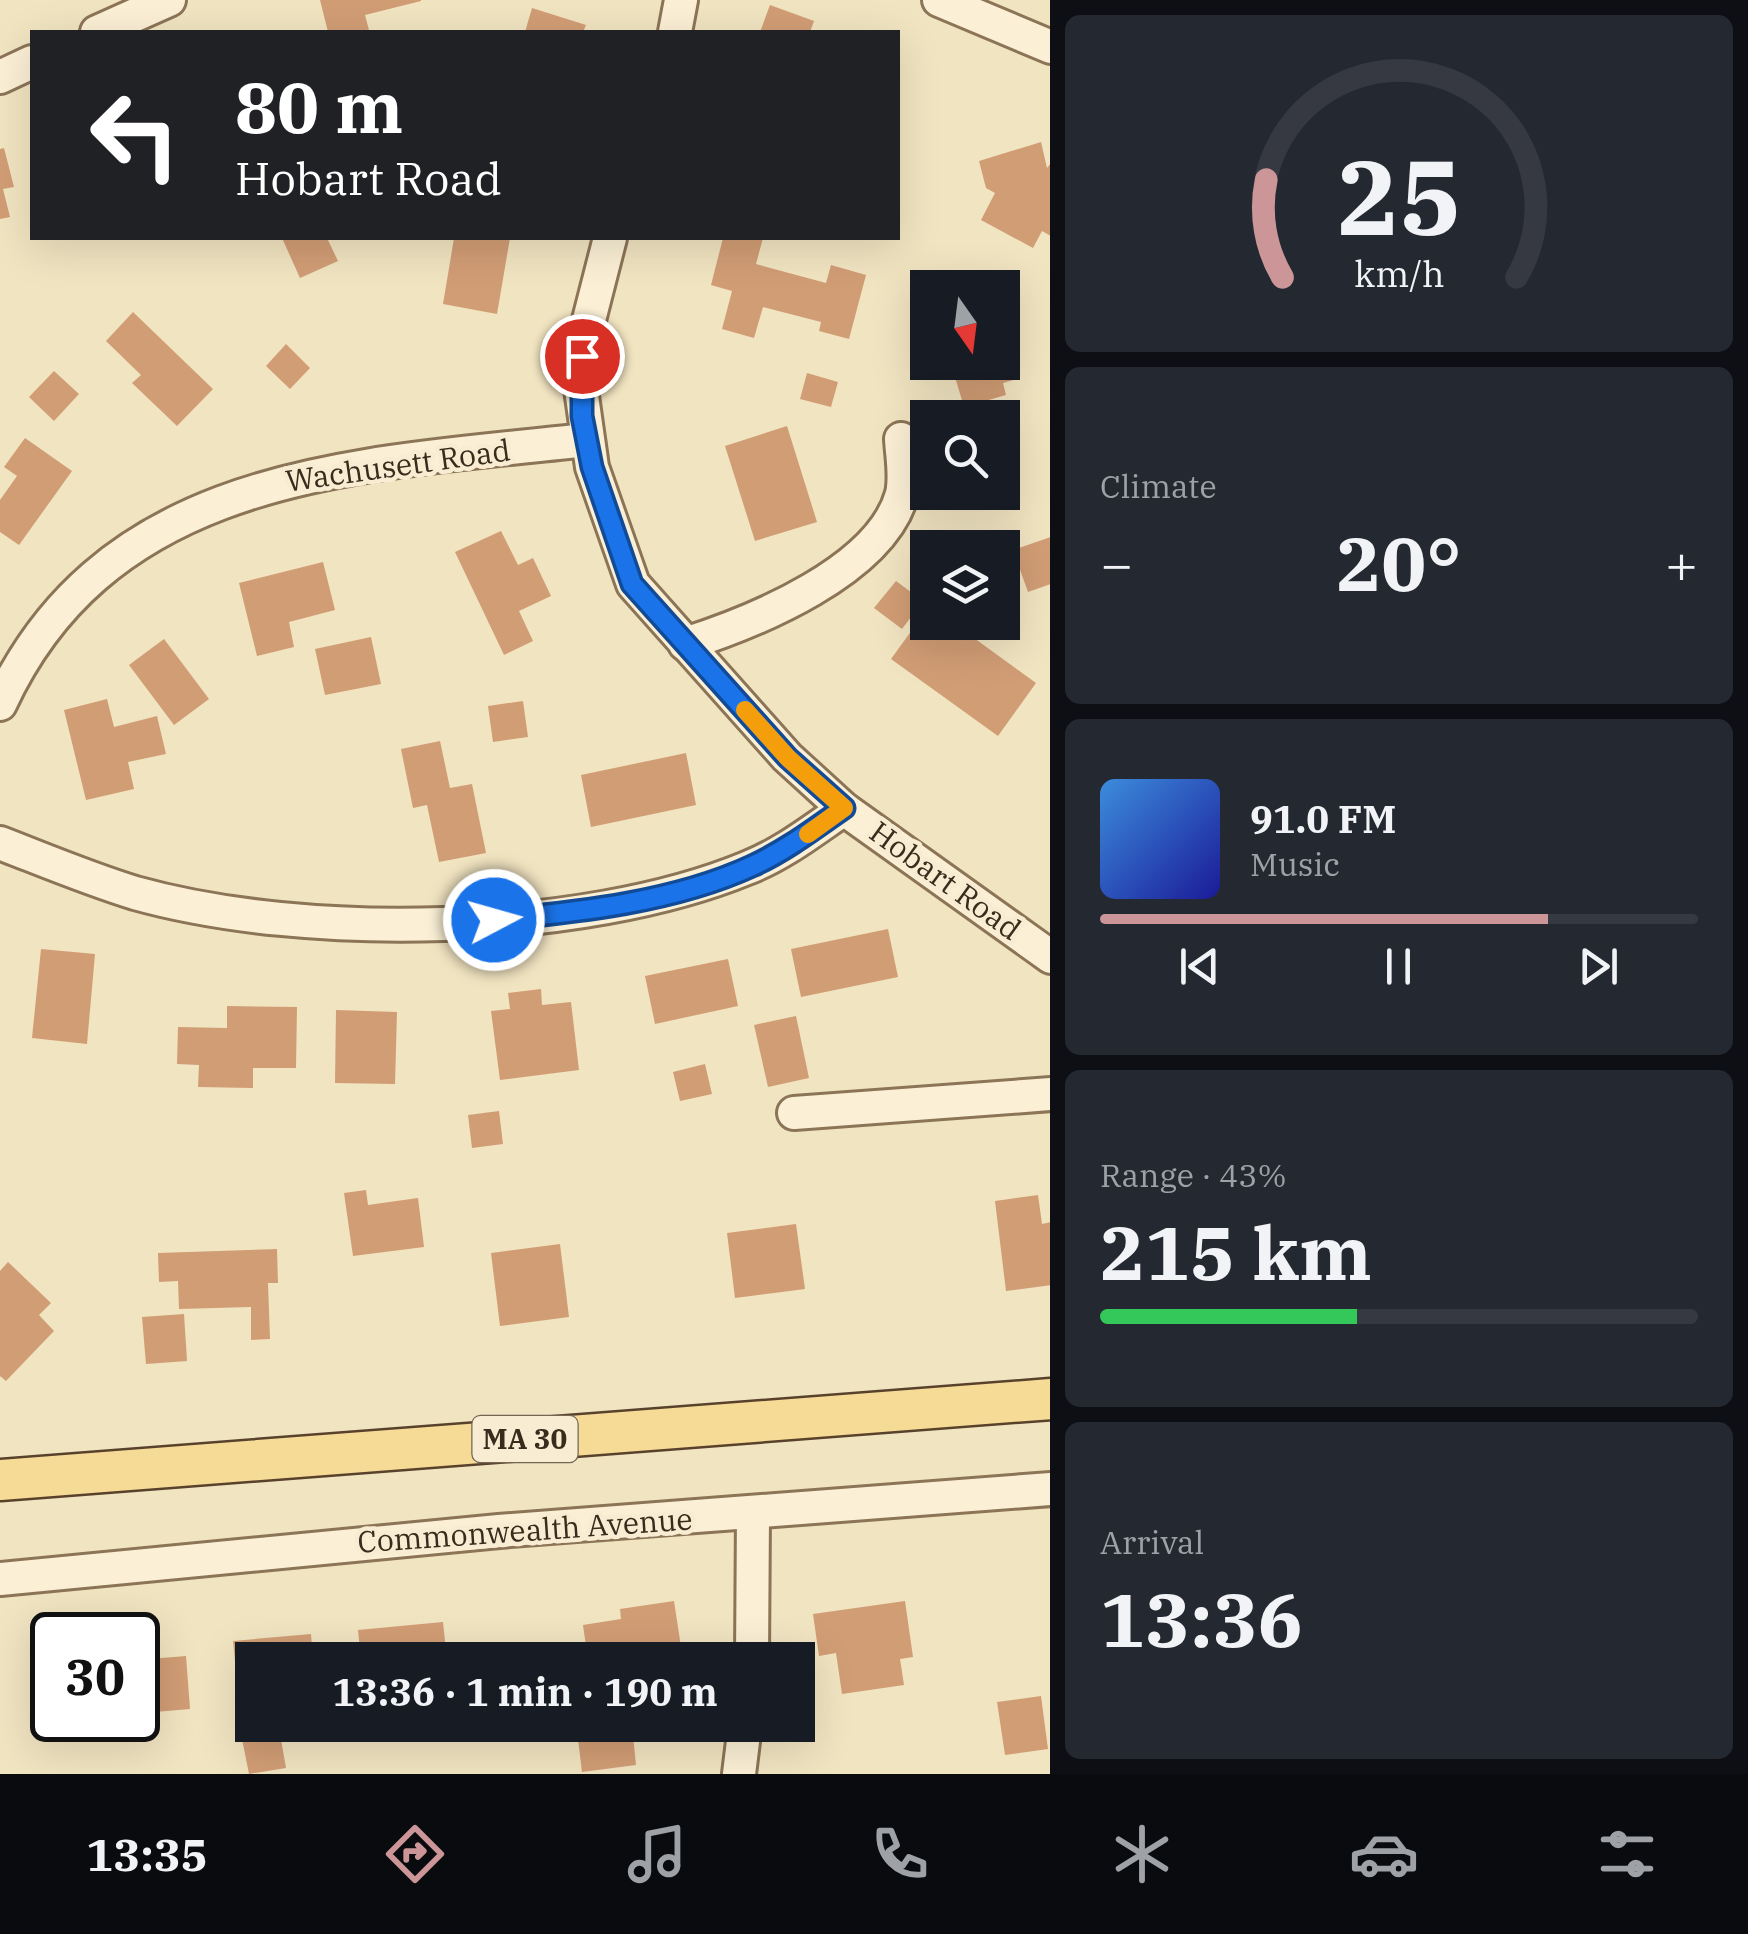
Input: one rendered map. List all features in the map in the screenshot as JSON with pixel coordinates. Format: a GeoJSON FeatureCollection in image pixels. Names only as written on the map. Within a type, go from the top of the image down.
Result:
{"type":"FeatureCollection","features":[{"type":"Feature","properties":{"kind":"main road","name":"MA 30"},"geometry":{"type":"LineString","coordinates":[[2,1480],[1050,1399]]}},
{"type":"Feature","properties":{"kind":"street"},"geometry":{"type":"LineString","coordinates":[[102,30],[169,0]]}},
{"type":"Feature","properties":{"kind":"street"},"geometry":{"type":"LineString","coordinates":[[675,30],[681,0]]}},
{"type":"Feature","properties":{"kind":"street"},"geometry":{"type":"LineString","coordinates":[[939,0],[1050,47]]}},
{"type":"Feature","properties":{"kind":"street"},"geometry":{"type":"LineString","coordinates":[[0,76],[30,63]]}},
{"type":"Feature","properties":{"kind":"street","name":"Hobart Road"},"geometry":{"type":"LineString","coordinates":[[610,240],[582,356],[586,440],[632,584],[788,758],[844,808],[1050,958]]}},
{"type":"Feature","properties":{"kind":"street","name":"Wachusett Road"},"geometry":{"type":"LineString","coordinates":[[0,704],[36,640],[95,574],[185,515],[293,478],[586,440]]}},
{"type":"Feature","properties":{"kind":"street"},"geometry":{"type":"LineString","coordinates":[[686,644],[744,625],[840,571],[861,552],[898,504],[904,480],[901,440]]}},
{"type":"Feature","properties":{"kind":"street"},"geometry":{"type":"LineString","coordinates":[[0,843],[135,892],[202,907],[332,923],[444,924],[552,914],[716,879],[784,850],[844,808]]}},
{"type":"Feature","properties":{"kind":"street"},"geometry":{"type":"LineString","coordinates":[[794,1113],[1050,1094]]}},
{"type":"Feature","properties":{"kind":"street","name":"Commonwealth Avenue"},"geometry":{"type":"LineString","coordinates":[[0,1579],[461,1534],[1050,1490]]}},
{"type":"Feature","properties":{"kind":"street"},"geometry":{"type":"LineString","coordinates":[[752,1642],[754,1514]]}},
{"type":"Feature","properties":{"kind":"street"},"geometry":{"type":"LineString","coordinates":[[739,1774],[743,1742]]}},
{"type":"Feature","properties":{"kind":"building"},"geometry":{"type":"Polygon","coordinates":[[[320,0],[421,0],[365,15],[369,30],[328,30],[320,0]]]}},
{"type":"Feature","properties":{"kind":"building"},"geometry":{"type":"Polygon","coordinates":[[[770,5],[814,21],[811,30],[761,30],[770,5]]]}},
{"type":"Feature","properties":{"kind":"building"},"geometry":{"type":"Polygon","coordinates":[[[532,8],[586,25],[584,30],[526,30],[532,8]]]}},
{"type":"Feature","properties":{"kind":"building"},"geometry":{"type":"Polygon","coordinates":[[[1041,142],[1047,168],[1050,164],[1050,235],[1042,231],[1033,248],[981,220],[995,193],[986,188],[979,161],[1041,142]]]}},
{"type":"Feature","properties":{"kind":"building"},"geometry":{"type":"Polygon","coordinates":[[[4,148],[14,187],[3,189],[10,217],[0,219],[0,149],[4,148]]]}},
{"type":"Feature","properties":{"kind":"building"},"geometry":{"type":"Polygon","coordinates":[[[283,240],[328,240],[338,261],[300,278],[283,240]]]}},
{"type":"Feature","properties":{"kind":"building"},"geometry":{"type":"Polygon","coordinates":[[[454,240],[510,240],[497,314],[443,304],[454,240]]]}},
{"type":"Feature","properties":{"kind":"building"},"geometry":{"type":"Polygon","coordinates":[[[722,240],[762,240],[756,264],[826,283],[831,265],[866,275],[849,339],[819,331],[821,322],[763,307],[754,338],[722,329],[732,291],[711,285],[722,240]]]}},
{"type":"Feature","properties":{"kind":"building"},"geometry":{"type":"Polygon","coordinates":[[[133,312],[213,389],[177,426],[132,383],[141,375],[106,341],[133,312]]]}},
{"type":"Feature","properties":{"kind":"building"},"geometry":{"type":"Polygon","coordinates":[[[286,344],[310,368],[290,389],[266,366],[286,344]]]}},
{"type":"Feature","properties":{"kind":"building"},"geometry":{"type":"Polygon","coordinates":[[[54,371],[79,394],[54,421],[29,397],[54,371]]]}},
{"type":"Feature","properties":{"kind":"building"},"geometry":{"type":"Polygon","coordinates":[[[807,373],[838,382],[831,407],[800,399],[807,373]]]}},
{"type":"Feature","properties":{"kind":"building"},"geometry":{"type":"Polygon","coordinates":[[[956,380],[1014,380],[1003,383],[1006,395],[962,400],[956,380]]]}},
{"type":"Feature","properties":{"kind":"building"},"geometry":{"type":"Polygon","coordinates":[[[787,426],[817,522],[755,541],[725,446],[787,426]]]}},
{"type":"Feature","properties":{"kind":"building"},"geometry":{"type":"Polygon","coordinates":[[[25,438],[72,471],[19,545],[0,532],[0,500],[17,476],[4,467],[25,438]]]}},
{"type":"Feature","properties":{"kind":"building"},"geometry":{"type":"Polygon","coordinates":[[[501,531],[518,565],[533,558],[551,596],[519,611],[533,641],[504,655],[455,552],[501,531]]]}},
{"type":"Feature","properties":{"kind":"building"},"geometry":{"type":"Polygon","coordinates":[[[1050,537],[1050,584],[1028,592],[1020,570],[1020,548],[1050,537]]]}},
{"type":"Feature","properties":{"kind":"building"},"geometry":{"type":"Polygon","coordinates":[[[323,562],[335,610],[289,622],[294,647],[257,656],[239,583],[323,562]]]}},
{"type":"Feature","properties":{"kind":"building"},"geometry":{"type":"Polygon","coordinates":[[[896,581],[910,591],[910,618],[902,629],[874,608],[896,581]]]}},
{"type":"Feature","properties":{"kind":"building"},"geometry":{"type":"Polygon","coordinates":[[[910,633],[910,640],[977,640],[1036,683],[998,736],[891,659],[910,633]]]}},
{"type":"Feature","properties":{"kind":"building"},"geometry":{"type":"Polygon","coordinates":[[[371,637],[381,684],[325,695],[315,649],[371,637]]]}},
{"type":"Feature","properties":{"kind":"building"},"geometry":{"type":"Polygon","coordinates":[[[164,639],[209,699],[174,725],[129,665],[164,639]]]}},
{"type":"Feature","properties":{"kind":"building"},"geometry":{"type":"Polygon","coordinates":[[[107,699],[114,727],[157,716],[166,754],[128,762],[134,789],[86,800],[64,710],[107,699]]]}},
{"type":"Feature","properties":{"kind":"building"},"geometry":{"type":"Polygon","coordinates":[[[523,701],[528,737],[493,742],[488,706],[523,701]]]}},
{"type":"Feature","properties":{"kind":"building"},"geometry":{"type":"Polygon","coordinates":[[[440,741],[450,788],[472,784],[486,853],[439,862],[427,805],[413,808],[401,749],[440,741]]]}},
{"type":"Feature","properties":{"kind":"building"},"geometry":{"type":"Polygon","coordinates":[[[686,753],[696,805],[591,827],[581,775],[686,753]]]}},
{"type":"Feature","properties":{"kind":"building"},"geometry":{"type":"Polygon","coordinates":[[[888,929],[898,977],[801,997],[791,949],[888,929]]]}},
{"type":"Feature","properties":{"kind":"building"},"geometry":{"type":"Polygon","coordinates":[[[41,949],[95,954],[87,1044],[32,1038],[41,949]]]}},
{"type":"Feature","properties":{"kind":"building"},"geometry":{"type":"Polygon","coordinates":[[[728,959],[738,1006],[655,1024],[645,976],[728,959]]]}},
{"type":"Feature","properties":{"kind":"building"},"geometry":{"type":"Polygon","coordinates":[[[541,989],[542,1005],[571,1002],[579,1070],[500,1080],[491,1011],[510,1009],[508,993],[541,989]]]}},
{"type":"Feature","properties":{"kind":"building"},"geometry":{"type":"Polygon","coordinates":[[[227,1006],[297,1007],[296,1068],[253,1068],[253,1088],[198,1087],[199,1065],[177,1064],[178,1027],[227,1028],[227,1006]]]}},
{"type":"Feature","properties":{"kind":"building"},"geometry":{"type":"Polygon","coordinates":[[[336,1010],[397,1012],[395,1084],[335,1083],[336,1010]]]}},
{"type":"Feature","properties":{"kind":"building"},"geometry":{"type":"Polygon","coordinates":[[[796,1016],[809,1078],[768,1087],[754,1025],[796,1016]]]}},
{"type":"Feature","properties":{"kind":"building"},"geometry":{"type":"Polygon","coordinates":[[[705,1064],[712,1094],[680,1101],[673,1072],[705,1064]]]}},
{"type":"Feature","properties":{"kind":"building"},"geometry":{"type":"Polygon","coordinates":[[[499,1111],[503,1144],[472,1148],[468,1115],[499,1111]]]}},
{"type":"Feature","properties":{"kind":"building"},"geometry":{"type":"Polygon","coordinates":[[[366,1190],[368,1205],[418,1198],[424,1247],[353,1256],[344,1193],[366,1190]]]}},
{"type":"Feature","properties":{"kind":"building"},"geometry":{"type":"Polygon","coordinates":[[[1038,1195],[1042,1224],[1050,1222],[1050,1285],[1006,1291],[995,1201],[1038,1195]]]}},
{"type":"Feature","properties":{"kind":"building"},"geometry":{"type":"Polygon","coordinates":[[[796,1224],[805,1289],[735,1298],[727,1233],[796,1224]]]}},
{"type":"Feature","properties":{"kind":"building"},"geometry":{"type":"Polygon","coordinates":[[[560,1244],[569,1317],[500,1326],[491,1253],[560,1244]]]}},
{"type":"Feature","properties":{"kind":"building"},"geometry":{"type":"Polygon","coordinates":[[[277,1249],[278,1283],[268,1283],[270,1339],[251,1340],[251,1307],[179,1309],[178,1281],[159,1282],[158,1253],[277,1249]]]}},
{"type":"Feature","properties":{"kind":"building"},"geometry":{"type":"Polygon","coordinates":[[[8,1262],[51,1303],[39,1315],[54,1331],[6,1381],[0,1376],[0,1271],[8,1262]]]}},
{"type":"Feature","properties":{"kind":"building"},"geometry":{"type":"Polygon","coordinates":[[[184,1314],[187,1361],[146,1364],[142,1317],[184,1314]]]}},
{"type":"Feature","properties":{"kind":"building"},"geometry":{"type":"Polygon","coordinates":[[[674,1601],[680,1642],[585,1642],[583,1625],[621,1619],[620,1609],[674,1601]]]}},
{"type":"Feature","properties":{"kind":"building"},"geometry":{"type":"Polygon","coordinates":[[[905,1601],[913,1657],[900,1659],[904,1685],[842,1694],[836,1653],[819,1656],[813,1614],[905,1601]]]}},
{"type":"Feature","properties":{"kind":"building"},"geometry":{"type":"Polygon","coordinates":[[[443,1622],[445,1642],[359,1642],[358,1630],[443,1622]]]}},
{"type":"Feature","properties":{"kind":"building"},"geometry":{"type":"Polygon","coordinates":[[[311,1634],[312,1642],[235,1642],[235,1661],[233,1641],[311,1634]]]}},
{"type":"Feature","properties":{"kind":"building"},"geometry":{"type":"Polygon","coordinates":[[[186,1656],[190,1709],[160,1712],[160,1658],[186,1656]]]}},
{"type":"Feature","properties":{"kind":"building"},"geometry":{"type":"Polygon","coordinates":[[[1041,1696],[1048,1749],[1005,1755],[997,1702],[1041,1696]]]}},
{"type":"Feature","properties":{"kind":"building"},"geometry":{"type":"Polygon","coordinates":[[[243,1742],[281,1742],[286,1768],[249,1774],[243,1742]]]}},
{"type":"Feature","properties":{"kind":"building"},"geometry":{"type":"Polygon","coordinates":[[[578,1742],[634,1742],[636,1765],[582,1772],[578,1742]]]}},
{"type":"Feature","properties":{"kind":"slow traffic"},"geometry":{"type":"LineString","coordinates":[[745,710],[788,758],[844,808],[808,834]]}},
{"type":"Feature","properties":{"kind":"route"},"geometry":{"type":"LineString","coordinates":[[494,920],[631,900],[716,879],[784,850],[844,808],[788,758],[632,584],[586,440],[580,389],[582,356]]}}]}
